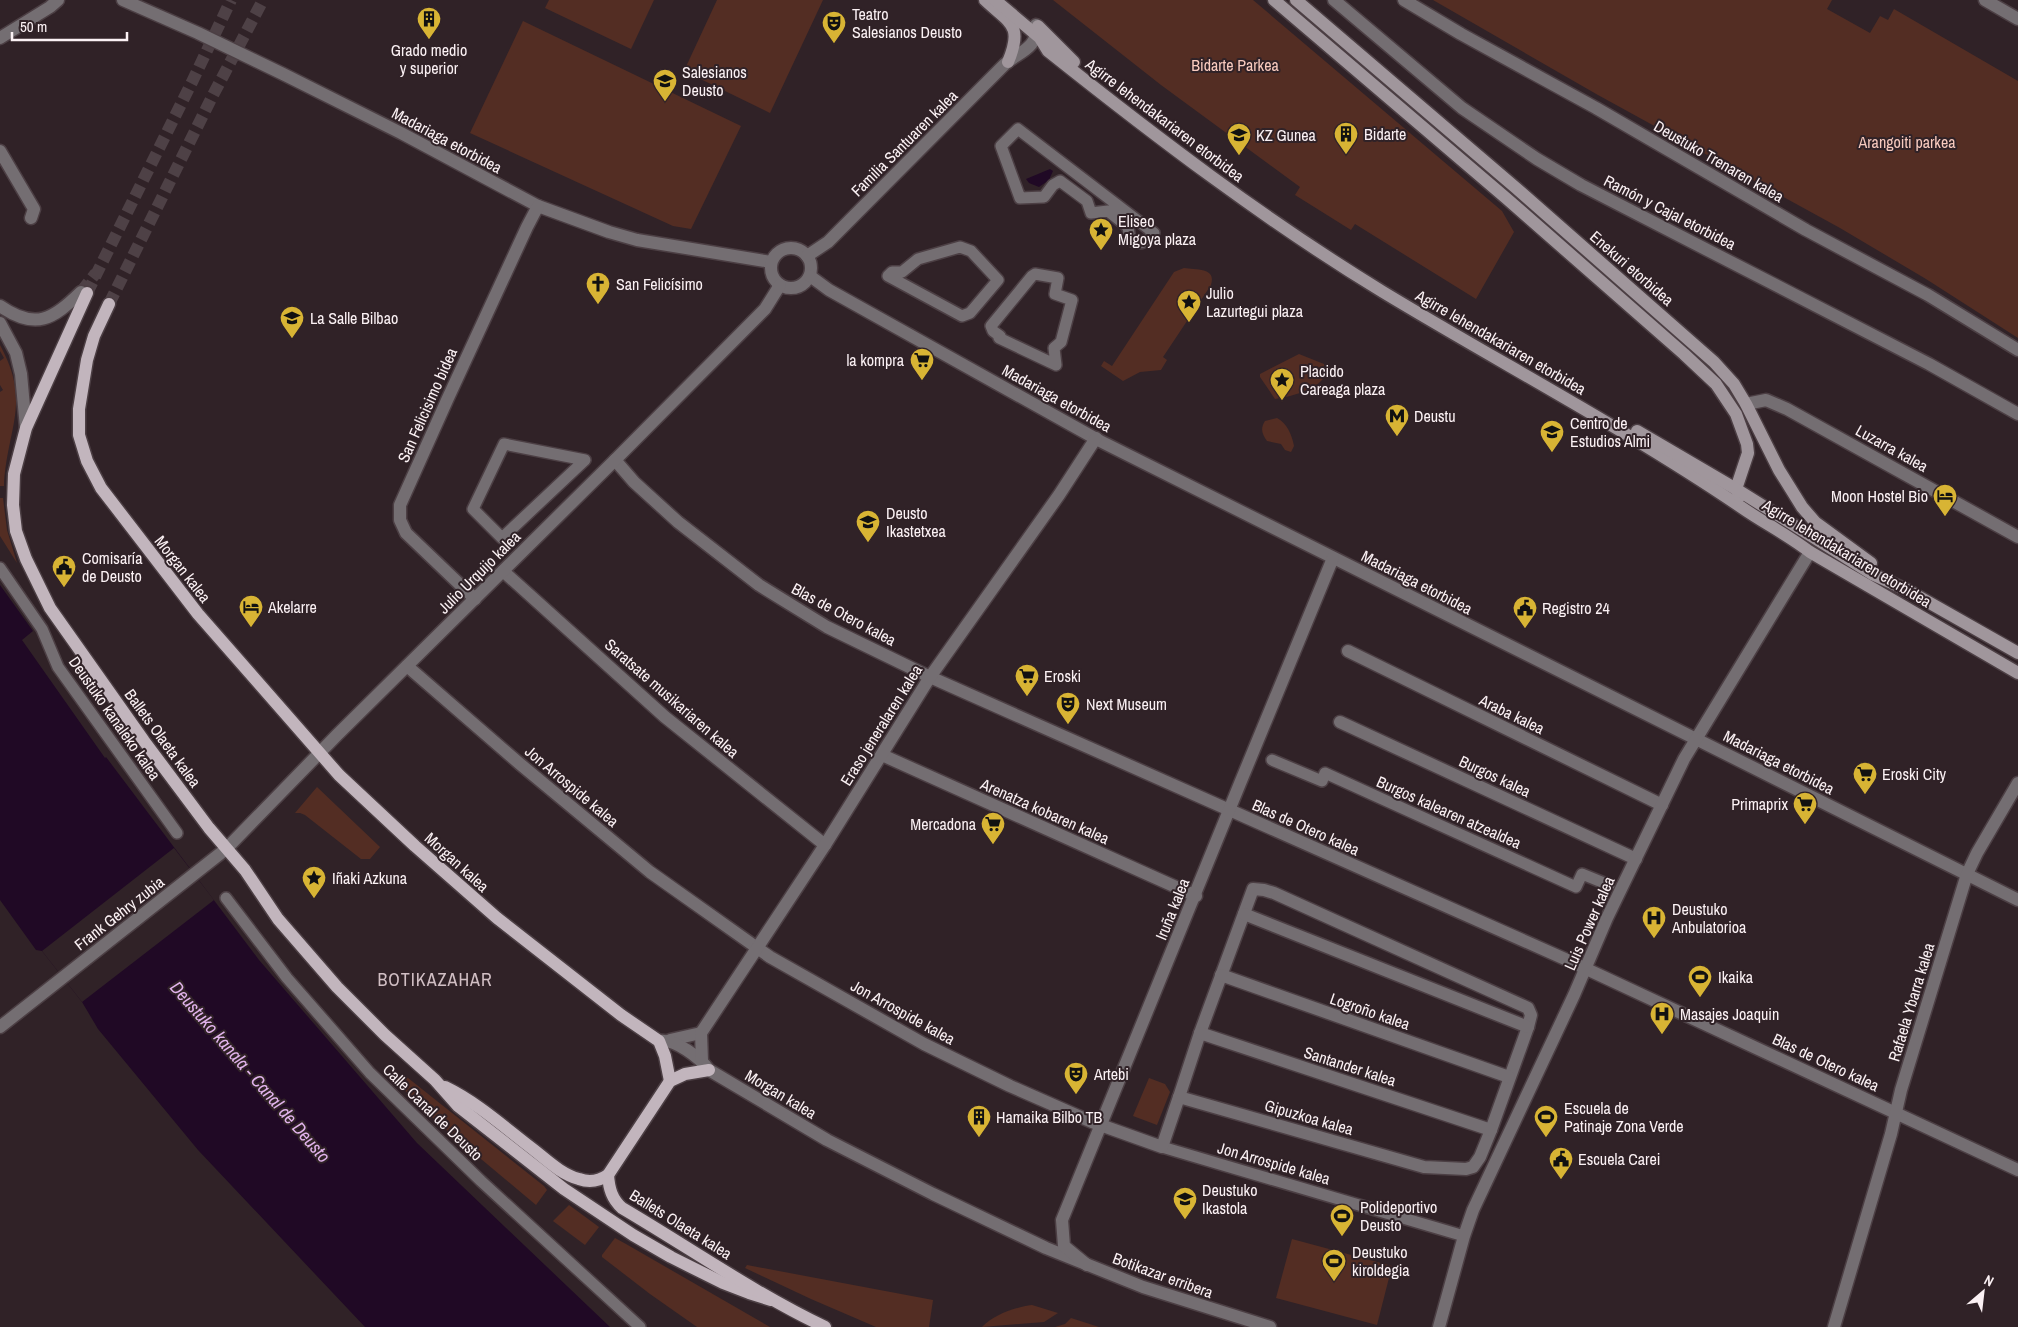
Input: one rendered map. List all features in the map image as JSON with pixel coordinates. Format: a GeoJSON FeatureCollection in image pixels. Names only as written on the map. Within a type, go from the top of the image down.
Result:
{"type":"FeatureCollection","features":[{"type":"Feature","properties":{"kind":"main road"},"geometry":{"type":"LineString","coordinates":[[985,0],[1009,20],[1014,27],[1015,42],[1008,62]]}},
{"type":"Feature","properties":{"kind":"main road","name":"Agirre lehendakariaren etorbidea"},"geometry":{"type":"LineString","coordinates":[[995,0],[1036,29],[1048,51],[1176,152],[1332,260],[1590,412],[1698,478],[1752,515],[1792,538],[1810,552],[2018,673]]}},
{"type":"Feature","properties":{"kind":"main road","name":"Agirre lehendakariaren etorbidea"},"geometry":{"type":"LineString","coordinates":[[1008,0],[1036,29],[1070,59],[1182,147],[1335,253],[1402,295],[1736,489],[1872,574],[1907,590],[2018,653]]}},
{"type":"Feature","properties":{"kind":"main road","name":"Enekuri etorbidea"},"geometry":{"type":"LineString","coordinates":[[1274,0],[1506,198],[1716,384],[1736,414],[1747,444],[1748,453],[1736,489]]}},
{"type":"Feature","properties":{"kind":"main road","name":"Enekuri etorbidea"},"geometry":{"type":"LineString","coordinates":[[1296,0],[1516,188],[1714,362],[1734,384],[1779,470],[1802,507],[1815,522],[1907,590]]}},
{"type":"Feature","properties":{"kind":"main road","name":"Ballets Olaeta kalea"},"geometry":{"type":"LineString","coordinates":[[84,293],[26,428],[14,474],[13,505],[16,531],[35,580],[50,608],[190,804],[245,870],[278,919],[337,987],[438,1084],[458,1106],[513,1150],[612,1222],[671,1257],[723,1283],[771,1300]]}},
{"type":"Feature","properties":{"kind":"main road","name":"Morgan kalea"},"geometry":{"type":"LineString","coordinates":[[109,304],[94,336],[87,360],[79,409],[79,435],[87,461],[101,488],[125,521],[198,614],[339,775],[474,899],[621,1015],[665,1041]]}},
{"type":"Feature","properties":{"kind":"main road"},"geometry":{"type":"LineString","coordinates":[[1736,489],[1752,515]]}},
{"type":"Feature","properties":{"kind":"main road"},"geometry":{"type":"LineString","coordinates":[[665,1041],[670,1081]]}},
{"type":"Feature","properties":{"kind":"main road"},"geometry":{"type":"LineString","coordinates":[[608,1175],[670,1081],[705,1066]]}},
{"type":"Feature","properties":{"kind":"main road","name":"Ballets Olaeta kalea"},"geometry":{"type":"LineString","coordinates":[[438,1084],[466,1097],[561,1172],[580,1180],[592,1181],[600,1180],[608,1175],[610,1190],[615,1201],[622,1208],[771,1300],[825,1327]]}},
{"type":"Feature","properties":{"kind":"street"},"geometry":{"type":"LineString","coordinates":[[0,38],[58,0]]}},
{"type":"Feature","properties":{"kind":"street","name":"Madariaga etorbidea"},"geometry":{"type":"LineString","coordinates":[[123,0],[198,33],[359,112],[538,206],[636,240],[771,262]]}},
{"type":"Feature","properties":{"kind":"street","name":"Ramón y Cajal etorbidea"},"geometry":{"type":"LineString","coordinates":[[1334,0],[1462,108],[1537,159],[1590,189],[1929,364],[2018,414]]}},
{"type":"Feature","properties":{"kind":"street","name":"Deustuko Trenaren kalea"},"geometry":{"type":"LineString","coordinates":[[1404,0],[1460,34],[1596,108],[1806,230],[1928,295],[2018,350]]}},
{"type":"Feature","properties":{"kind":"street"},"geometry":{"type":"LineString","coordinates":[[1985,0],[2018,19]]}},
{"type":"Feature","properties":{"kind":"street","name":"Familia Santuaren kalea"},"geometry":{"type":"LineString","coordinates":[[807,256],[828,242],[1008,62],[1033,44],[1036,29]]}},
{"type":"Feature","properties":{"kind":"street"},"geometry":{"type":"LineString","coordinates":[[1023,52],[1048,51]]}},
{"type":"Feature","properties":{"kind":"street"},"geometry":{"type":"LineString","coordinates":[[1018,129],[1154,233],[1144,243],[1139,244],[1130,240],[1128,227],[1124,222],[1108,211],[1091,213],[1088,210],[1087,201],[1060,181],[1053,185],[1044,197],[1020,198],[1001,146],[1018,129]]}},
{"type":"Feature","properties":{"kind":"street"},"geometry":{"type":"LineString","coordinates":[[0,151],[34,209],[31,218]]}},
{"type":"Feature","properties":{"kind":"street","name":"San Felicisimo bidea"},"geometry":{"type":"LineString","coordinates":[[475,599],[406,533],[400,520],[400,505],[538,206]]}},
{"type":"Feature","properties":{"kind":"street"},"geometry":{"type":"LineString","coordinates":[[960,247],[971,251],[998,280],[970,313],[962,316],[888,276],[892,272],[902,272],[918,260],[960,247]]}},
{"type":"Feature","properties":{"kind":"street"},"geometry":{"type":"LineString","coordinates":[[790,248],[802,251],[807,256],[811,265],[810,276],[807,281],[797,288],[791,289],[780,285],[771,275],[771,262],[778,252],[790,248]]}},
{"type":"Feature","properties":{"kind":"street"},"geometry":{"type":"LineString","coordinates":[[1036,274],[1058,278],[1055,294],[1072,300],[1060,342],[1054,348],[1056,366],[1000,338],[991,326],[1032,276],[1036,274]]}},
{"type":"Feature","properties":{"kind":"street","name":"Madariaga etorbidea"},"geometry":{"type":"LineString","coordinates":[[810,276],[829,290],[1096,438],[2018,900]]}},
{"type":"Feature","properties":{"kind":"street","name":"Julio Urquijo kalea"},"geometry":{"type":"LineString","coordinates":[[195,875],[226,849],[319,752],[408,666],[765,309],[780,285]]}},
{"type":"Feature","properties":{"kind":"street"},"geometry":{"type":"LineString","coordinates":[[0,306],[10,313],[27,319],[43,320],[64,309],[84,293]]}},
{"type":"Feature","properties":{"kind":"street"},"geometry":{"type":"LineString","coordinates":[[0,323],[16,353],[21,374],[26,428]]}},
{"type":"Feature","properties":{"kind":"street","name":"Luzarra kalea"},"geometry":{"type":"LineString","coordinates":[[1746,404],[1766,400],[1801,416],[2018,537]]}},
{"type":"Feature","properties":{"kind":"street","name":"Eraso jeneralaren kalea"},"geometry":{"type":"LineString","coordinates":[[701,1033],[825,845],[930,677],[1059,495],[1096,438]]}},
{"type":"Feature","properties":{"kind":"street"},"geometry":{"type":"LineString","coordinates":[[504,444],[585,460],[502,538],[473,509],[504,444]]}},
{"type":"Feature","properties":{"kind":"street","name":"Blas de Otero kalea"},"geometry":{"type":"LineString","coordinates":[[615,460],[634,482],[678,522],[759,585],[827,627],[930,677],[1586,969],[2018,1170]]}},
{"type":"Feature","properties":{"kind":"street","name":"Luis Power kalea"},"geometry":{"type":"LineString","coordinates":[[1439,1327],[1473,1210],[1636,859],[1695,738],[1810,552]]}},
{"type":"Feature","properties":{"kind":"street","name":"Iruña kalea"},"geometry":{"type":"LineString","coordinates":[[1086,1265],[1064,1246],[1062,1220],[1333,558]]}},
{"type":"Feature","properties":{"kind":"street","name":"Deustuko kanaleko kalea"},"geometry":{"type":"LineString","coordinates":[[0,568],[42,629],[58,666],[178,833]]}},
{"type":"Feature","properties":{"kind":"street","name":"Saratsate musikariaren kalea"},"geometry":{"type":"LineString","coordinates":[[503,571],[665,717],[825,845]]}},
{"type":"Feature","properties":{"kind":"street","name":"Araba kalea"},"geometry":{"type":"LineString","coordinates":[[1348,651],[1662,805]]}},
{"type":"Feature","properties":{"kind":"street","name":"Jon Arrospide kalea"},"geometry":{"type":"LineString","coordinates":[[408,666],[520,764],[650,872],[770,957],[924,1044],[1010,1086],[1101,1125],[1162,1147],[1464,1236]]}},
{"type":"Feature","properties":{"kind":"street","name":"Burgos kalea"},"geometry":{"type":"LineString","coordinates":[[1340,722],[1636,859]]}},
{"type":"Feature","properties":{"kind":"street","name":"Arenatza kobaren kalea"},"geometry":{"type":"LineString","coordinates":[[882,756],[1196,896]]}},
{"type":"Feature","properties":{"kind":"street","name":"Burgos kalearen atzealdea"},"geometry":{"type":"LineString","coordinates":[[1272,760],[1322,781],[1325,773],[1576,887],[1582,874],[1609,886]]}},
{"type":"Feature","properties":{"kind":"street","name":"Rafaela Ybarra kalea"},"geometry":{"type":"LineString","coordinates":[[1834,1327],[1967,874],[1977,853],[2018,783]]}},
{"type":"Feature","properties":{"kind":"street","name":"Frank Gehry zubia"},"geometry":{"type":"LineString","coordinates":[[0,1027],[195,875]]}},
{"type":"Feature","properties":{"kind":"street"},"geometry":{"type":"LineString","coordinates":[[1162,1147],[1200,1033],[1253,889],[1274,893],[1528,1008],[1531,1015],[1528,1027],[1244,914]]}},
{"type":"Feature","properties":{"kind":"street","name":"Calle Canal de Deusto"},"geometry":{"type":"LineString","coordinates":[[226,898],[287,978],[370,1073],[488,1188],[640,1327]]}},
{"type":"Feature","properties":{"kind":"street","name":"Logroño kalea"},"geometry":{"type":"LineString","coordinates":[[1221,976],[1509,1077]]}},
{"type":"Feature","properties":{"kind":"street","name":"Gipuzkoa kalea"},"geometry":{"type":"LineString","coordinates":[[1179,1097],[1424,1167],[1466,1169],[1473,1167],[1491,1130],[1528,1027]]}},
{"type":"Feature","properties":{"kind":"street"},"geometry":{"type":"LineString","coordinates":[[665,1041],[701,1033],[705,1066]]}},
{"type":"Feature","properties":{"kind":"street","name":"Santander kalea"},"geometry":{"type":"LineString","coordinates":[[1200,1033],[1491,1130]]}},
{"type":"Feature","properties":{"kind":"street","name":"Morgan kalea"},"geometry":{"type":"LineString","coordinates":[[665,1041],[827,1140],[933,1194],[1046,1248]]}},
{"type":"Feature","properties":{"kind":"street","name":"Botikazar erribera"},"geometry":{"type":"LineString","coordinates":[[1046,1248],[1143,1287],[1270,1327]]}},
{"type":"Feature","properties":{"kind":"green space"},"geometry":{"type":"Polygon","coordinates":[[[549,0],[654,0],[631,49],[545,8],[549,0]]]}},
{"type":"Feature","properties":{"kind":"green space"},"geometry":{"type":"Polygon","coordinates":[[[717,0],[823,0],[770,113],[684,71],[717,0]]]}},
{"type":"Feature","properties":{"kind":"green space","name":"Bidarte Parkea"},"geometry":{"type":"Polygon","coordinates":[[[1053,0],[1253,0],[1502,211],[1514,232],[1476,299],[1355,224],[1351,230],[1295,195],[1300,187],[1161,85],[1053,0]]]}},
{"type":"Feature","properties":{"kind":"green space","name":"Arangoiti parkea"},"geometry":{"type":"Polygon","coordinates":[[[1433,0],[1832,0],[1827,9],[1870,33],[1880,16],[1888,20],[1894,9],[2018,81],[2018,338],[1926,279],[1840,228],[1598,95],[1433,0]]]}},
{"type":"Feature","properties":{"kind":"green space"},"geometry":{"type":"Polygon","coordinates":[[[523,21],[741,126],[691,229],[673,226],[470,133],[523,21]]]}},
{"type":"Feature","properties":{"kind":"green space"},"geometry":{"type":"Polygon","coordinates":[[[1184,268],[1208,272],[1212,279],[1211,285],[1163,357],[1167,360],[1161,370],[1140,372],[1123,381],[1101,366],[1104,361],[1112,366],[1174,272],[1184,268]]]}},
{"type":"Feature","properties":{"kind":"green space"},"geometry":{"type":"Polygon","coordinates":[[[0,345],[15,384],[16,400],[4,486],[0,486],[0,392],[3,390],[0,385],[0,361],[4,358],[0,351],[0,345]]]}},
{"type":"Feature","properties":{"kind":"green space"},"geometry":{"type":"Polygon","coordinates":[[[1299,354],[1324,364],[1323,378],[1318,384],[1306,390],[1275,399],[1260,377],[1260,374],[1299,354]]]}},
{"type":"Feature","properties":{"kind":"green space"},"geometry":{"type":"Polygon","coordinates":[[[1277,418],[1284,423],[1290,434],[1294,446],[1291,452],[1285,450],[1281,444],[1267,441],[1263,434],[1262,427],[1265,421],[1277,418]]]}},
{"type":"Feature","properties":{"kind":"green space"},"geometry":{"type":"Polygon","coordinates":[[[0,498],[3,498],[7,530],[17,563],[0,536],[0,498]]]}},
{"type":"Feature","properties":{"kind":"green space"},"geometry":{"type":"Polygon","coordinates":[[[317,787],[380,847],[370,859],[361,859],[305,815],[295,813],[317,787]]]}},
{"type":"Feature","properties":{"kind":"green space"},"geometry":{"type":"Polygon","coordinates":[[[403,1074],[544,1186],[547,1190],[536,1205],[438,1123],[395,1081],[403,1074]]]}},
{"type":"Feature","properties":{"kind":"green space"},"geometry":{"type":"Polygon","coordinates":[[[1149,1078],[1165,1084],[1170,1092],[1157,1125],[1133,1116],[1149,1078]]]}},
{"type":"Feature","properties":{"kind":"green space"},"geometry":{"type":"Polygon","coordinates":[[[569,1205],[599,1227],[585,1245],[553,1221],[569,1205]]]}},
{"type":"Feature","properties":{"kind":"green space"},"geometry":{"type":"Polygon","coordinates":[[[615,1238],[770,1327],[697,1327],[602,1257],[615,1238]]]}},
{"type":"Feature","properties":{"kind":"green space","name":"Deustuko kiroldegia"},"geometry":{"type":"Polygon","coordinates":[[[1292,1239],[1392,1266],[1377,1325],[1276,1298],[1292,1239]]]}},
{"type":"Feature","properties":{"kind":"green space"},"geometry":{"type":"Polygon","coordinates":[[[747,1265],[933,1300],[929,1327],[876,1327],[745,1268],[747,1265]]]}},
{"type":"Feature","properties":{"kind":"green space"},"geometry":{"type":"Polygon","coordinates":[[[1032,1305],[1058,1313],[1044,1322],[982,1327],[1005,1312],[1032,1305]]]}},
{"type":"Feature","properties":{"kind":"green space"},"geometry":{"type":"Polygon","coordinates":[[[1071,1318],[1099,1327],[1055,1327],[1065,1324],[1071,1318]]]}},
{"type":"Feature","properties":{"kind":"water"},"geometry":{"type":"Polygon","coordinates":[[[1050,169],[1053,171],[1049,180],[1039,187],[1029,183],[1026,179],[1050,169]]]}},
{"type":"Feature","properties":{"kind":"water","name":"Deustuko kanala - Canal de Deusto"},"geometry":{"type":"Polygon","coordinates":[[[0,585],[33,631],[22,640],[105,758],[259,960],[417,1143],[610,1327],[365,1327],[198,1150],[98,1029],[82,1002],[42,951],[36,950],[0,900],[0,585]]]}},
{"type":"Feature","properties":{"kind":"pier"},"geometry":{"type":"Polygon","coordinates":[[[174,848],[214,900],[82,1002],[42,951],[174,848]]]}},
{"type":"Feature","properties":{"kind":"tunnel"},"geometry":{"type":"LineString","coordinates":[[87,293],[231,0]]}},
{"type":"Feature","properties":{"kind":"tunnel"},"geometry":{"type":"LineString","coordinates":[[109,304],[212,97],[263,0]]}},
{"type":"Feature","properties":{"kind":"tunnel"},"geometry":{"type":"LineString","coordinates":[[81,292],[96,273]]}},
{"type":"Feature","properties":{"kind":"place","name":"Grado medio y superior"},"geometry":{"type":"Point","coordinates":[429,40]}},
{"type":"Feature","properties":{"kind":"place","name":"Teatro Salesianos Deusto"},"geometry":{"type":"Point","coordinates":[834,44]}},
{"type":"Feature","properties":{"kind":"place","name":"Salesianos Deusto"},"geometry":{"type":"Point","coordinates":[665,102]}},
{"type":"Feature","properties":{"kind":"place","name":"Bidarte"},"geometry":{"type":"Point","coordinates":[1346,155]}},
{"type":"Feature","properties":{"kind":"place","name":"KZ Gunea"},"geometry":{"type":"Point","coordinates":[1239,156]}},
{"type":"Feature","properties":{"kind":"place","name":"Eliseo Migoya plaza"},"geometry":{"type":"Point","coordinates":[1101,251]}},
{"type":"Feature","properties":{"kind":"place","name":"San Felicísimo"},"geometry":{"type":"Point","coordinates":[598,305]}},
{"type":"Feature","properties":{"kind":"place","name":"Julio Lazurtegui plaza"},"geometry":{"type":"Point","coordinates":[1189,323]}},
{"type":"Feature","properties":{"kind":"place","name":"La Salle Bilbao"},"geometry":{"type":"Point","coordinates":[292,339]}},
{"type":"Feature","properties":{"kind":"place","name":"la kompra"},"geometry":{"type":"Point","coordinates":[922,381]}},
{"type":"Feature","properties":{"kind":"place","name":"Placido Careaga plaza"},"geometry":{"type":"Point","coordinates":[1282,401]}},
{"type":"Feature","properties":{"kind":"place","name":"Deustu"},"geometry":{"type":"Point","coordinates":[1397,437]}},
{"type":"Feature","properties":{"kind":"place","name":"Centro de Estudios Almi"},"geometry":{"type":"Point","coordinates":[1552,453]}},
{"type":"Feature","properties":{"kind":"place","name":"Moon Hostel Bio"},"geometry":{"type":"Point","coordinates":[1945,517]}},
{"type":"Feature","properties":{"kind":"place","name":"Deusto Ikastetxea"},"geometry":{"type":"Point","coordinates":[868,543]}},
{"type":"Feature","properties":{"kind":"place","name":"Comisaría de Deusto"},"geometry":{"type":"Point","coordinates":[64,588]}},
{"type":"Feature","properties":{"kind":"place","name":"Akelarre"},"geometry":{"type":"Point","coordinates":[251,628]}},
{"type":"Feature","properties":{"kind":"place","name":"Registro 24"},"geometry":{"type":"Point","coordinates":[1525,629]}},
{"type":"Feature","properties":{"kind":"place","name":"Eroski"},"geometry":{"type":"Point","coordinates":[1027,697]}},
{"type":"Feature","properties":{"kind":"place","name":"Next Museum"},"geometry":{"type":"Point","coordinates":[1068,725]}},
{"type":"Feature","properties":{"kind":"place","name":"Eroski City"},"geometry":{"type":"Point","coordinates":[1865,795]}},
{"type":"Feature","properties":{"kind":"place","name":"Primaprix"},"geometry":{"type":"Point","coordinates":[1805,825]}},
{"type":"Feature","properties":{"kind":"place","name":"Mercadona"},"geometry":{"type":"Point","coordinates":[993,845]}},
{"type":"Feature","properties":{"kind":"place","name":"Iñaki Azkuna"},"geometry":{"type":"Point","coordinates":[314,899]}},
{"type":"Feature","properties":{"kind":"place","name":"Deustuko Anbulatorioa"},"geometry":{"type":"Point","coordinates":[1654,939]}},
{"type":"Feature","properties":{"kind":"place","name":"Ikaika"},"geometry":{"type":"Point","coordinates":[1700,998]}},
{"type":"Feature","properties":{"kind":"place","name":"Masajes Joaquin"},"geometry":{"type":"Point","coordinates":[1662,1035]}},
{"type":"Feature","properties":{"kind":"place","name":"Artebi"},"geometry":{"type":"Point","coordinates":[1076,1095]}},
{"type":"Feature","properties":{"kind":"place","name":"Hamaika Bilbo TB"},"geometry":{"type":"Point","coordinates":[979,1138]}},
{"type":"Feature","properties":{"kind":"place","name":"Escuela de Patinaje Zona Verde"},"geometry":{"type":"Point","coordinates":[1546,1138]}},
{"type":"Feature","properties":{"kind":"place","name":"Escuela Carei"},"geometry":{"type":"Point","coordinates":[1561,1180]}},
{"type":"Feature","properties":{"kind":"place","name":"Deustuko Ikastola"},"geometry":{"type":"Point","coordinates":[1185,1220]}},
{"type":"Feature","properties":{"kind":"place","name":"Polideportivo Deusto"},"geometry":{"type":"Point","coordinates":[1342,1237]}},
{"type":"Feature","properties":{"kind":"place","name":"Deustuko kiroldegia"},"geometry":{"type":"Point","coordinates":[1334,1282]}},
{"type":"Feature","properties":{"kind":"district","name":"BOTIKAZAHAR"},"geometry":{"type":"Point","coordinates":[435,980]}}]}
